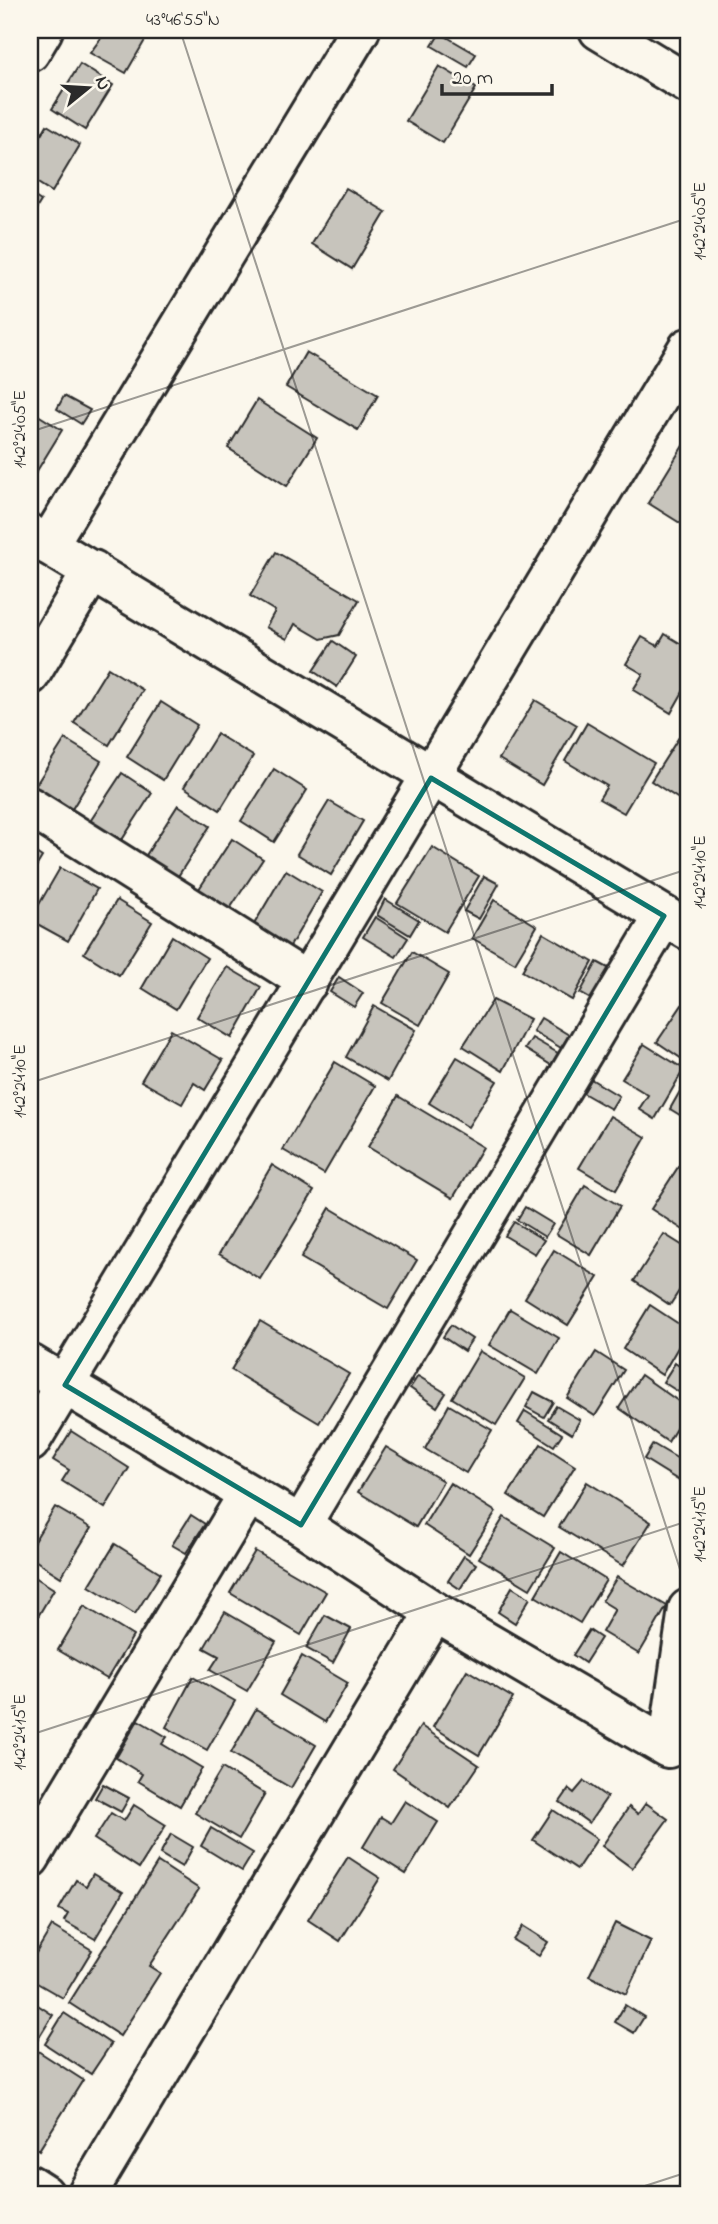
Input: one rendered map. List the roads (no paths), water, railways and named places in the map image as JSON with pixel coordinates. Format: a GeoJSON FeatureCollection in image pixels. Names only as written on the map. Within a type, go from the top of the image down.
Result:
{"type":"FeatureCollection","features":[{"type":"Feature","properties":{"kind":"street"},"geometry":{"type":"LineString","coordinates":[[30,52],[43,30]]}},
{"type":"Feature","properties":{"kind":"street"},"geometry":{"type":"LineString","coordinates":[[301,1525],[676,923],[431,778],[93,570],[39,540],[360,30]]}},
{"type":"Feature","properties":{"kind":"street"},"geometry":{"type":"LineString","coordinates":[[599,30],[688,84]]}},
{"type":"Feature","properties":{"kind":"street"},"geometry":{"type":"LineString","coordinates":[[30,1442],[688,348]]}},
{"type":"Feature","properties":{"kind":"street"},"geometry":{"type":"LineString","coordinates":[[30,675],[93,570]]}},
{"type":"Feature","properties":{"kind":"street"},"geometry":{"type":"LineString","coordinates":[[30,807],[308,982]]}},
{"type":"Feature","properties":{"kind":"street"},"geometry":{"type":"LineString","coordinates":[[30,1364],[247,1496],[301,1525],[436,1612],[678,1754],[688,1609]]}},
{"type":"Feature","properties":{"kind":"street"},"geometry":{"type":"LineString","coordinates":[[30,1858],[247,1496]]}},
{"type":"Feature","properties":{"kind":"street"},"geometry":{"type":"LineString","coordinates":[[87,2194],[436,1612]]}},
{"type":"Feature","properties":{"kind":"street"},"geometry":{"type":"LineString","coordinates":[[30,2185],[44,2194]]}},
{"type":"Feature","properties":{"kind":"railway"},"geometry":{"type":"LineString","coordinates":[[680,2194],[688,2137]]}}]}
